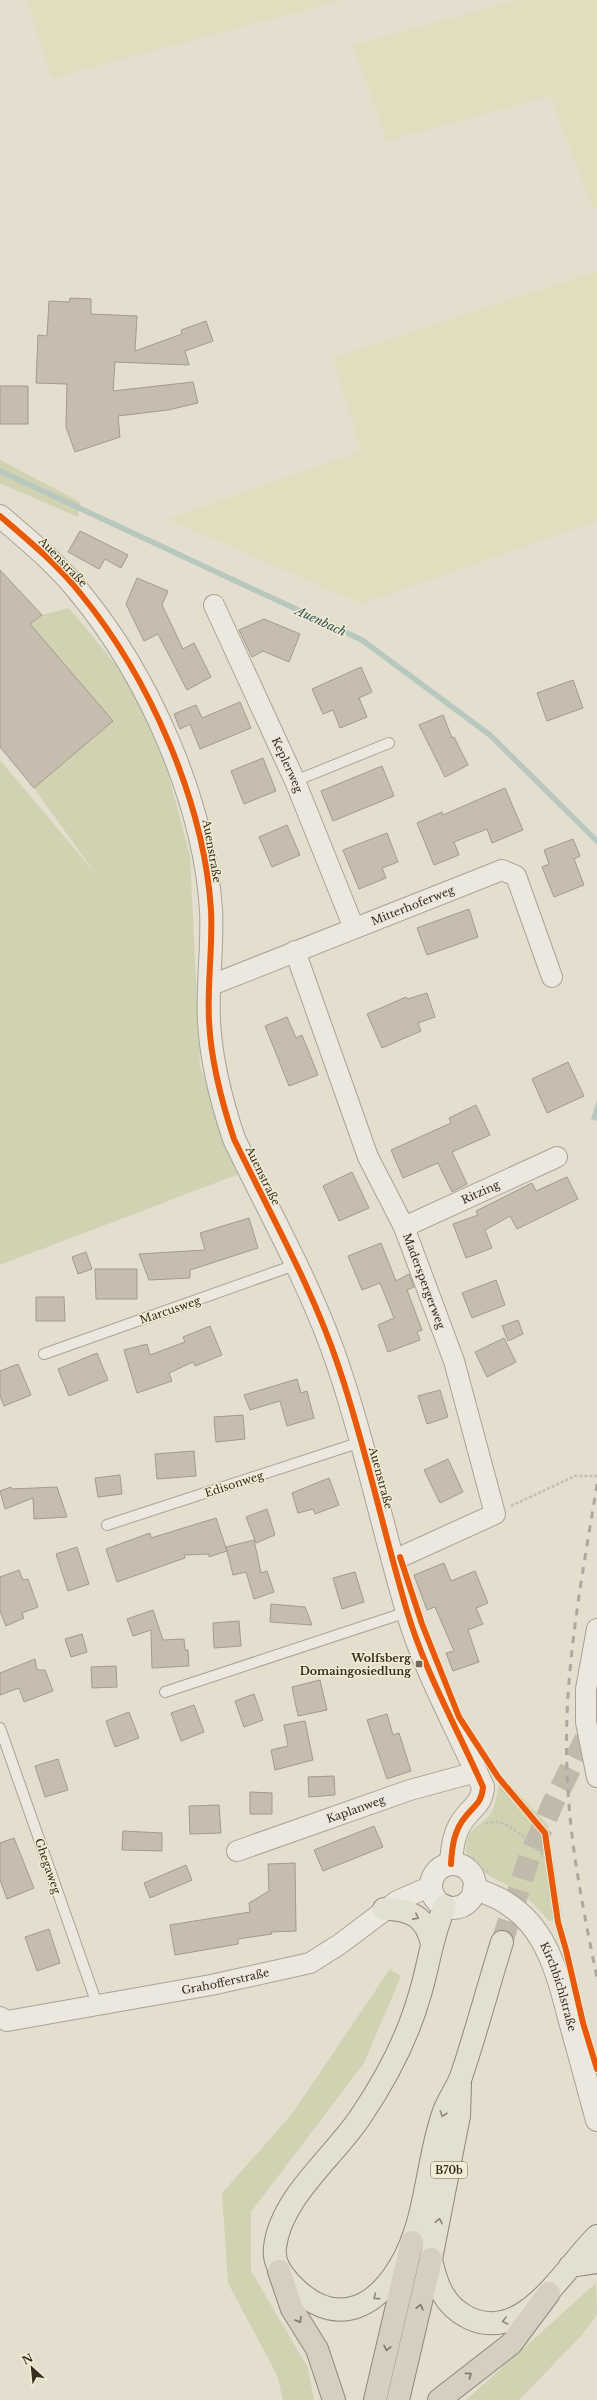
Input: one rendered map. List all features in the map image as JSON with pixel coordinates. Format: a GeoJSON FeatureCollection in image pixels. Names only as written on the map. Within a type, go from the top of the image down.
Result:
{"type":"FeatureCollection","features":[{"type":"Feature","properties":{"kind":"highway"},"geometry":{"type":"LineString","coordinates":[[375,2400],[412,2242]]}},
{"type":"Feature","properties":{"kind":"highway"},"geometry":{"type":"LineString","coordinates":[[398,2400],[431,2259]]}},
{"type":"Feature","properties":{"kind":"highway"},"geometry":{"type":"LineString","coordinates":[[279,2271],[292,2309],[317,2350],[334,2400]]}},
{"type":"Feature","properties":{"kind":"highway"},"geometry":{"type":"LineString","coordinates":[[439,2400],[511,2344],[524,2330],[549,2293]]}},
{"type":"Feature","properties":{"kind":"main road"},"geometry":{"type":"LineString","coordinates":[[412,2242],[385,2290],[372,2300],[358,2307],[341,2310],[327,2308],[310,2300],[279,2271],[275,2251],[281,2224],[290,2205],[361,2117],[394,2061],[420,1996],[438,1920],[438,1898]]}},
{"type":"Feature","properties":{"kind":"main road"},"geometry":{"type":"LineString","coordinates":[[384,1909],[397,1909],[423,1920],[429,1930],[432,1944]]}},
{"type":"Feature","properties":{"kind":"main road","name":"B70b"},"geometry":{"type":"LineString","coordinates":[[412,2242],[443,2113],[460,2079],[502,1942]]}},
{"type":"Feature","properties":{"kind":"main road","name":"B70b"},"geometry":{"type":"LineString","coordinates":[[431,2259],[459,2116],[460,2079]]}},
{"type":"Feature","properties":{"kind":"main road"},"geometry":{"type":"LineString","coordinates":[[431,2259],[436,2280],[444,2298],[458,2313],[481,2324],[498,2323],[518,2318],[549,2293],[570,2266],[597,2236]]}},
{"type":"Feature","properties":{"kind":"main road"},"geometry":{"type":"LineString","coordinates":[[570,2266],[597,2262]]}},
{"type":"Feature","properties":{"kind":"street","name":"Auenstraße"},"geometry":{"type":"LineString","coordinates":[[0,516],[56,566],[107,628],[129,664],[173,753],[190,798],[201,838],[207,873],[211,911],[209,986],[211,1051],[223,1106],[234,1139],[295,1265],[334,1354],[361,1442],[407,1612],[445,1710],[483,1787],[482,1797],[457,1829],[452,1843],[451,1864]]}},
{"type":"Feature","properties":{"kind":"street","name":"Keplerweg"},"geometry":{"type":"LineString","coordinates":[[214,605],[295,781],[354,928]]}},
{"type":"Feature","properties":{"kind":"street","name":"Mitterhoferweg"},"geometry":{"type":"LineString","coordinates":[[209,986],[502,870],[516,876],[552,977]]}},
{"type":"Feature","properties":{"kind":"street","name":"Maderspergerweg"},"geometry":{"type":"LineString","coordinates":[[295,951],[368,1157],[404,1227],[454,1361],[495,1514]]}},
{"type":"Feature","properties":{"kind":"street","name":"Ritzing"},"geometry":{"type":"LineString","coordinates":[[404,1227],[557,1157]]}},
{"type":"Feature","properties":{"kind":"street"},"geometry":{"type":"LineString","coordinates":[[394,1560],[495,1514]]}},
{"type":"Feature","properties":{"kind":"street"},"geometry":{"type":"LineString","coordinates":[[597,1629],[586,1689],[586,1722],[597,1777]]}},
{"type":"Feature","properties":{"kind":"street","name":"Kaplanweg"},"geometry":{"type":"LineString","coordinates":[[237,1851],[410,1790],[476,1772]]}},
{"type":"Feature","properties":{"kind":"street"},"geometry":{"type":"LineString","coordinates":[[451,1864],[462,1866],[470,1872],[474,1889],[470,1899],[462,1906],[438,1898],[432,1880],[437,1871],[451,1864]]}},
{"type":"Feature","properties":{"kind":"street","name":"Kirchbichlstraße"},"geometry":{"type":"LineString","coordinates":[[474,1889],[503,1900],[518,1910],[531,1923],[543,1940],[556,1968],[597,2120]]}},
{"type":"Feature","properties":{"kind":"street","name":"Grahofferstraße"},"geometry":{"type":"LineString","coordinates":[[2,2022],[211,1985],[310,1963],[340,1944],[384,1909],[410,1894],[422,1890],[438,1898]]}},
{"type":"Feature","properties":{"kind":"lane"},"geometry":{"type":"LineString","coordinates":[[295,781],[389,743]]}},
{"type":"Feature","properties":{"kind":"lane","name":"Marcusweg"},"geometry":{"type":"LineString","coordinates":[[44,1354],[295,1265]]}},
{"type":"Feature","properties":{"kind":"lane","name":"Edisonweg"},"geometry":{"type":"LineString","coordinates":[[107,1526],[361,1442]]}},
{"type":"Feature","properties":{"kind":"lane"},"geometry":{"type":"LineString","coordinates":[[165,1692],[407,1612]]}},
{"type":"Feature","properties":{"kind":"lane","name":"Ghegaweg"},"geometry":{"type":"LineString","coordinates":[[0,1728],[97,2004]]}},
{"type":"Feature","properties":{"kind":"path"},"geometry":{"type":"LineString","coordinates":[[495,1514],[575,1476],[597,1476]]}},
{"type":"Feature","properties":{"kind":"path"},"geometry":{"type":"LineString","coordinates":[[481,1826],[498,1822],[518,1833],[541,1851],[550,1863]]}},
{"type":"Feature","properties":{"kind":"path"},"geometry":{"type":"LineString","coordinates":[[548,1848],[551,1870]]}},
{"type":"Feature","properties":{"kind":"path"},"geometry":{"type":"LineString","coordinates":[[470,1851],[474,1860],[482,1869],[496,1875]]}},
{"type":"Feature","properties":{"kind":"shaded area"},"geometry":{"type":"Polygon","coordinates":[[[27,0],[343,0],[52,78],[27,0]]]}},
{"type":"Feature","properties":{"kind":"shaded area"},"geometry":{"type":"Polygon","coordinates":[[[516,0],[597,0],[597,208],[593,209],[550,96],[387,141],[353,45],[516,0]]]}},
{"type":"Feature","properties":{"kind":"shaded area"},"geometry":{"type":"Polygon","coordinates":[[[597,271],[597,521],[362,604],[168,519],[361,451],[333,358],[597,271]]]}},
{"type":"Feature","properties":{"kind":"shaded area"},"geometry":{"type":"Polygon","coordinates":[[[597,1100],[597,1121],[591,1119],[597,1100]]]}},
{"type":"Feature","properties":{"kind":"green space"},"geometry":{"type":"Polygon","coordinates":[[[0,460],[80,502],[78,517],[0,483],[0,460]]]}},
{"type":"Feature","properties":{"kind":"green space"},"geometry":{"type":"Polygon","coordinates":[[[69,608],[150,706],[190,856],[200,1066],[239,1174],[0,1265],[0,760],[95,873],[34,788],[113,721],[30,624],[42,615],[69,608]]]}},
{"type":"Feature","properties":{"kind":"green space"},"geometry":{"type":"Polygon","coordinates":[[[502,1776],[548,1825],[562,1917],[549,1921],[521,1893],[483,1872],[474,1865],[468,1857],[466,1848],[468,1837],[470,1833],[491,1813],[495,1804],[502,1776]]]}},
{"type":"Feature","properties":{"kind":"green space"},"geometry":{"type":"Polygon","coordinates":[[[390,1969],[401,1976],[364,2063],[251,2212],[251,2271],[308,2368],[314,2400],[283,2400],[277,2375],[228,2283],[222,2193],[292,2114],[390,1969]]]}},
{"type":"Feature","properties":{"kind":"green space"},"geometry":{"type":"Polygon","coordinates":[[[596,2283],[597,2315],[581,2336],[519,2400],[466,2400],[596,2283]]]}},
{"type":"Feature","properties":{"kind":"building"},"geometry":{"type":"Polygon","coordinates":[[[70,298],[91,299],[91,314],[137,316],[135,351],[182,334],[181,330],[206,321],[213,341],[185,351],[189,365],[115,362],[113,391],[193,382],[198,403],[168,410],[118,416],[120,437],[75,452],[66,427],[67,384],[36,383],[38,335],[47,336],[49,301],[69,302],[70,298]]]}},
{"type":"Feature","properties":{"kind":"building"},"geometry":{"type":"Polygon","coordinates":[[[0,386],[28,386],[28,424],[0,424],[0,386]]]}},
{"type":"Feature","properties":{"kind":"building"},"geometry":{"type":"Polygon","coordinates":[[[80,531],[128,555],[121,568],[105,559],[99,569],[68,552],[80,531]]]}},
{"type":"Feature","properties":{"kind":"building"},"geometry":{"type":"Polygon","coordinates":[[[0,570],[42,615],[30,624],[113,721],[34,788],[0,747],[0,570]]]}},
{"type":"Feature","properties":{"kind":"building"},"geometry":{"type":"Polygon","coordinates":[[[137,578],[168,591],[162,605],[183,649],[194,643],[211,677],[187,690],[158,634],[144,641],[126,604],[137,578]]]}},
{"type":"Feature","properties":{"kind":"building"},"geometry":{"type":"Polygon","coordinates":[[[264,619],[300,634],[289,662],[263,651],[252,657],[239,630],[264,619]]]}},
{"type":"Feature","properties":{"kind":"building"},"geometry":{"type":"Polygon","coordinates":[[[361,667],[372,692],[359,698],[367,717],[340,728],[333,710],[323,714],[312,689],[361,667]]]}},
{"type":"Feature","properties":{"kind":"building"},"geometry":{"type":"Polygon","coordinates":[[[573,680],[583,708],[547,721],[537,693],[573,680]]]}},
{"type":"Feature","properties":{"kind":"building"},"geometry":{"type":"Polygon","coordinates":[[[240,702],[251,728],[200,749],[190,724],[180,729],[174,714],[196,705],[202,718],[240,702]]]}},
{"type":"Feature","properties":{"kind":"building"},"geometry":{"type":"Polygon","coordinates":[[[443,715],[452,738],[454,737],[468,765],[445,777],[419,725],[443,715]]]}},
{"type":"Feature","properties":{"kind":"building"},"geometry":{"type":"Polygon","coordinates":[[[263,758],[276,791],[244,804],[231,771],[263,758]]]}},
{"type":"Feature","properties":{"kind":"building"},"geometry":{"type":"Polygon","coordinates":[[[382,766],[394,796],[333,821],[321,791],[382,766]]]}},
{"type":"Feature","properties":{"kind":"building"},"geometry":{"type":"Polygon","coordinates":[[[505,788],[523,830],[492,843],[487,829],[454,842],[459,855],[434,865],[417,823],[442,812],[443,815],[505,788]]]}},
{"type":"Feature","properties":{"kind":"building"},"geometry":{"type":"Polygon","coordinates":[[[287,825],[300,855],[272,867],[259,837],[287,825]]]}},
{"type":"Feature","properties":{"kind":"building"},"geometry":{"type":"Polygon","coordinates":[[[387,833],[398,862],[382,868],[386,878],[359,889],[343,850],[387,833]]]}},
{"type":"Feature","properties":{"kind":"building"},"geometry":{"type":"Polygon","coordinates":[[[573,839],[580,856],[574,859],[584,885],[554,897],[542,867],[549,864],[544,850],[573,839]]]}},
{"type":"Feature","properties":{"kind":"building"},"geometry":{"type":"Polygon","coordinates":[[[469,909],[478,937],[427,955],[417,928],[469,909]]]}},
{"type":"Feature","properties":{"kind":"building"},"geometry":{"type":"Polygon","coordinates":[[[427,993],[435,1017],[418,1023],[421,1031],[382,1048],[367,1014],[406,997],[408,999],[427,993]]]}},
{"type":"Feature","properties":{"kind":"building"},"geometry":{"type":"Polygon","coordinates":[[[287,1017],[296,1038],[302,1035],[318,1075],[289,1086],[265,1026],[287,1017]]]}},
{"type":"Feature","properties":{"kind":"building"},"geometry":{"type":"Polygon","coordinates":[[[568,1062],[584,1096],[547,1113],[532,1079],[568,1062]]]}},
{"type":"Feature","properties":{"kind":"building"},"geometry":{"type":"Polygon","coordinates":[[[476,1105],[490,1135],[452,1152],[467,1184],[452,1192],[438,1163],[403,1178],[391,1150],[451,1123],[449,1118],[476,1105]]]}},
{"type":"Feature","properties":{"kind":"building"},"geometry":{"type":"Polygon","coordinates":[[[352,1172],[369,1208],[339,1221],[323,1186],[352,1172]]]}},
{"type":"Feature","properties":{"kind":"building"},"geometry":{"type":"Polygon","coordinates":[[[567,1177],[578,1199],[517,1229],[510,1216],[485,1230],[492,1248],[466,1258],[453,1224],[478,1215],[476,1211],[532,1183],[536,1191],[567,1177]]]}},
{"type":"Feature","properties":{"kind":"building"},"geometry":{"type":"Polygon","coordinates":[[[249,1218],[258,1248],[190,1270],[190,1278],[149,1280],[139,1254],[205,1250],[200,1233],[249,1218]]]}},
{"type":"Feature","properties":{"kind":"building"},"geometry":{"type":"Polygon","coordinates":[[[381,1243],[396,1281],[409,1274],[414,1287],[407,1290],[422,1330],[417,1332],[420,1340],[388,1352],[378,1325],[394,1318],[380,1283],[362,1290],[348,1256],[381,1243]]]}},
{"type":"Feature","properties":{"kind":"building"},"geometry":{"type":"Polygon","coordinates":[[[86,1252],[92,1269],[78,1274],[72,1257],[86,1252]]]}},
{"type":"Feature","properties":{"kind":"building"},"geometry":{"type":"Polygon","coordinates":[[[95,1269],[137,1269],[137,1299],[96,1299],[95,1269]]]}},
{"type":"Feature","properties":{"kind":"building"},"geometry":{"type":"Polygon","coordinates":[[[496,1280],[505,1305],[472,1318],[462,1293],[496,1280]]]}},
{"type":"Feature","properties":{"kind":"building"},"geometry":{"type":"Polygon","coordinates":[[[36,1297],[64,1297],[65,1321],[36,1321],[36,1297]]]}},
{"type":"Feature","properties":{"kind":"building"},"geometry":{"type":"Polygon","coordinates":[[[518,1320],[523,1334],[508,1341],[502,1326],[518,1320]]]}},
{"type":"Feature","properties":{"kind":"building"},"geometry":{"type":"Polygon","coordinates":[[[210,1326],[222,1355],[195,1366],[193,1362],[169,1373],[172,1381],[137,1393],[124,1350],[147,1344],[150,1355],[185,1342],[183,1337],[210,1326]]]}},
{"type":"Feature","properties":{"kind":"building"},"geometry":{"type":"Polygon","coordinates":[[[504,1338],[516,1362],[487,1377],[475,1352],[504,1338]]]}},
{"type":"Feature","properties":{"kind":"building"},"geometry":{"type":"Polygon","coordinates":[[[97,1353],[108,1380],[69,1396],[58,1369],[97,1353]]]}},
{"type":"Feature","properties":{"kind":"building"},"geometry":{"type":"Polygon","coordinates":[[[18,1364],[31,1395],[4,1406],[0,1396],[0,1371],[18,1364]]]}},
{"type":"Feature","properties":{"kind":"building"},"geometry":{"type":"Polygon","coordinates":[[[297,1379],[301,1393],[307,1391],[314,1418],[287,1426],[280,1401],[250,1410],[244,1395],[297,1379]]]}},
{"type":"Feature","properties":{"kind":"building"},"geometry":{"type":"Polygon","coordinates":[[[440,1390],[448,1417],[427,1424],[418,1396],[440,1390]]]}},
{"type":"Feature","properties":{"kind":"building"},"geometry":{"type":"Polygon","coordinates":[[[243,1415],[245,1439],[216,1442],[214,1417],[243,1415]]]}},
{"type":"Feature","properties":{"kind":"building"},"geometry":{"type":"Polygon","coordinates":[[[194,1451],[196,1476],[157,1479],[155,1454],[194,1451]]]}},
{"type":"Feature","properties":{"kind":"building"},"geometry":{"type":"Polygon","coordinates":[[[448,1459],[463,1492],[440,1503],[424,1470],[448,1459]]]}},
{"type":"Feature","properties":{"kind":"building"},"geometry":{"type":"Polygon","coordinates":[[[120,1475],[122,1494],[98,1497],[95,1478],[120,1475]]]}},
{"type":"Feature","properties":{"kind":"building"},"geometry":{"type":"Polygon","coordinates":[[[329,1478],[339,1505],[315,1514],[313,1509],[298,1513],[292,1493],[329,1478]]]}},
{"type":"Feature","properties":{"kind":"building"},"geometry":{"type":"Polygon","coordinates":[[[11,1487],[12,1489],[57,1487],[67,1517],[34,1519],[33,1498],[5,1509],[0,1491],[11,1487]]]}},
{"type":"Feature","properties":{"kind":"building"},"geometry":{"type":"Polygon","coordinates":[[[267,1509],[275,1535],[256,1543],[246,1517],[267,1509]]]}},
{"type":"Feature","properties":{"kind":"building"},"geometry":{"type":"Polygon","coordinates":[[[216,1518],[227,1551],[209,1557],[209,1554],[184,1555],[185,1558],[117,1582],[106,1549],[150,1533],[151,1538],[216,1518]]]}},
{"type":"Feature","properties":{"kind":"building"},"geometry":{"type":"Polygon","coordinates":[[[254,1540],[261,1573],[267,1571],[274,1592],[254,1599],[246,1572],[233,1575],[226,1547],[254,1540]]]}},
{"type":"Feature","properties":{"kind":"building"},"geometry":{"type":"Polygon","coordinates":[[[77,1547],[89,1584],[68,1591],[56,1554],[77,1547]]]}},
{"type":"Feature","properties":{"kind":"building"},"geometry":{"type":"Polygon","coordinates":[[[444,1563],[451,1581],[475,1571],[488,1603],[476,1608],[483,1624],[468,1630],[479,1662],[453,1671],[446,1653],[454,1651],[435,1607],[427,1610],[414,1575],[444,1563]]]}},
{"type":"Feature","properties":{"kind":"building"},"geometry":{"type":"Polygon","coordinates":[[[19,1570],[23,1580],[28,1579],[38,1607],[22,1613],[24,1618],[6,1626],[0,1611],[0,1577],[19,1570]]]}},
{"type":"Feature","properties":{"kind":"building"},"geometry":{"type":"Polygon","coordinates":[[[355,1572],[364,1602],[342,1609],[333,1578],[355,1572]]]}},
{"type":"Feature","properties":{"kind":"building"},"geometry":{"type":"Polygon","coordinates":[[[271,1604],[305,1607],[312,1625],[270,1622],[271,1604]]]}},
{"type":"Feature","properties":{"kind":"building"},"geometry":{"type":"Polygon","coordinates":[[[153,1610],[163,1640],[184,1639],[185,1650],[188,1650],[189,1666],[152,1668],[151,1630],[133,1636],[127,1619],[153,1610]]]}},
{"type":"Feature","properties":{"kind":"building"},"geometry":{"type":"Polygon","coordinates":[[[239,1621],[241,1646],[214,1648],[213,1623],[239,1621]]]}},
{"type":"Feature","properties":{"kind":"building"},"geometry":{"type":"Polygon","coordinates":[[[82,1634],[87,1652],[71,1657],[65,1639],[82,1634]]]}},
{"type":"Feature","properties":{"kind":"building"},"geometry":{"type":"Polygon","coordinates":[[[35,1659],[37,1670],[45,1670],[53,1691],[24,1702],[19,1688],[0,1695],[0,1673],[35,1659]]]}},
{"type":"Feature","properties":{"kind":"building"},"geometry":{"type":"Polygon","coordinates":[[[116,1666],[117,1687],[92,1688],[91,1667],[116,1666]]]}},
{"type":"Feature","properties":{"kind":"building"},"geometry":{"type":"Polygon","coordinates":[[[320,1680],[327,1710],[298,1716],[292,1687],[320,1680]]]}},
{"type":"Feature","properties":{"kind":"building"},"geometry":{"type":"Polygon","coordinates":[[[254,1694],[263,1720],[244,1727],[235,1701],[254,1694]]]}},
{"type":"Feature","properties":{"kind":"building"},"geometry":{"type":"Polygon","coordinates":[[[194,1705],[204,1732],[181,1741],[171,1713],[194,1705]]]}},
{"type":"Feature","properties":{"kind":"building"},"geometry":{"type":"Polygon","coordinates":[[[129,1712],[139,1738],[115,1747],[106,1721],[129,1712]]]}},
{"type":"Feature","properties":{"kind":"building"},"geometry":{"type":"Polygon","coordinates":[[[387,1714],[393,1735],[399,1733],[411,1771],[387,1779],[367,1720],[387,1714]]]}},
{"type":"Feature","properties":{"kind":"building"},"geometry":{"type":"Polygon","coordinates":[[[305,1721],[313,1760],[275,1770],[271,1750],[288,1746],[284,1725],[305,1721]]]}},
{"type":"Feature","properties":{"kind":"building"},"geometry":{"type":"Polygon","coordinates":[[[58,1759],[68,1790],[45,1797],[35,1766],[58,1759]]]}},
{"type":"Feature","properties":{"kind":"building"},"geometry":{"type":"Polygon","coordinates":[[[334,1776],[335,1795],[309,1797],[308,1777],[334,1776]]]}},
{"type":"Feature","properties":{"kind":"building"},"geometry":{"type":"Polygon","coordinates":[[[250,1792],[272,1793],[272,1814],[250,1814],[250,1792]]]}},
{"type":"Feature","properties":{"kind":"building"},"geometry":{"type":"Polygon","coordinates":[[[219,1805],[221,1833],[190,1834],[189,1806],[219,1805]]]}},
{"type":"Feature","properties":{"kind":"building"},"geometry":{"type":"Polygon","coordinates":[[[374,1826],[383,1847],[323,1871],[314,1850],[374,1826]]]}},
{"type":"Feature","properties":{"kind":"building"},"geometry":{"type":"Polygon","coordinates":[[[123,1831],[162,1833],[162,1851],[122,1850],[123,1831]]]}},
{"type":"Feature","properties":{"kind":"building"},"geometry":{"type":"Polygon","coordinates":[[[14,1838],[34,1888],[7,1899],[0,1880],[0,1843],[14,1838]]]}},
{"type":"Feature","properties":{"kind":"building"},"geometry":{"type":"Polygon","coordinates":[[[295,1863],[296,1931],[271,1932],[272,1934],[238,1939],[238,1944],[175,1955],[170,1925],[250,1912],[249,1903],[269,1891],[268,1864],[295,1863]]]}},
{"type":"Feature","properties":{"kind":"building"},"geometry":{"type":"Polygon","coordinates":[[[186,1865],[192,1880],[150,1898],[144,1883],[186,1865]]]}},
{"type":"Feature","properties":{"kind":"building"},"geometry":{"type":"Polygon","coordinates":[[[49,1929],[60,1963],[37,1971],[25,1937],[49,1929]]]}},
{"type":"Feature","properties":{"kind":"waterway","name":"Auenbach"},"geometry":{"type":"LineString","coordinates":[[0,471],[362,640],[490,735],[597,841]]}},
{"type":"Feature","properties":{"kind":"tunnel"},"geometry":{"type":"LineString","coordinates":[[502,1942],[529,1858],[553,1803],[597,1716]]}},
{"type":"Feature","properties":{"kind":"railway"},"geometry":{"type":"LineString","coordinates":[[597,1484],[575,1626],[568,1698],[567,1733],[568,1796],[574,1848],[597,1978]]}},
{"type":"Feature","properties":{"kind":"cycle path"},"geometry":{"type":"LineString","coordinates":[[0,516],[62,572],[105,626],[129,663],[150,701],[169,742],[185,784],[197,826],[206,869],[211,910],[209,993],[210,1036],[217,1081],[225,1110],[234,1139],[317,1309],[339,1368],[358,1428],[398,1581],[414,1634],[432,1678],[483,1787],[480,1800],[462,1821],[456,1833],[451,1864]]}},
{"type":"Feature","properties":{"kind":"cycle path"},"geometry":{"type":"LineString","coordinates":[[400,1557],[422,1624],[459,1717],[498,1777],[545,1833],[558,1922],[583,2023],[597,2069]]}},
{"type":"Feature","properties":{"kind":"place","name":"Wolfsberg Domaingosiedlung"},"geometry":{"type":"Point","coordinates":[419,1664]}}]}
